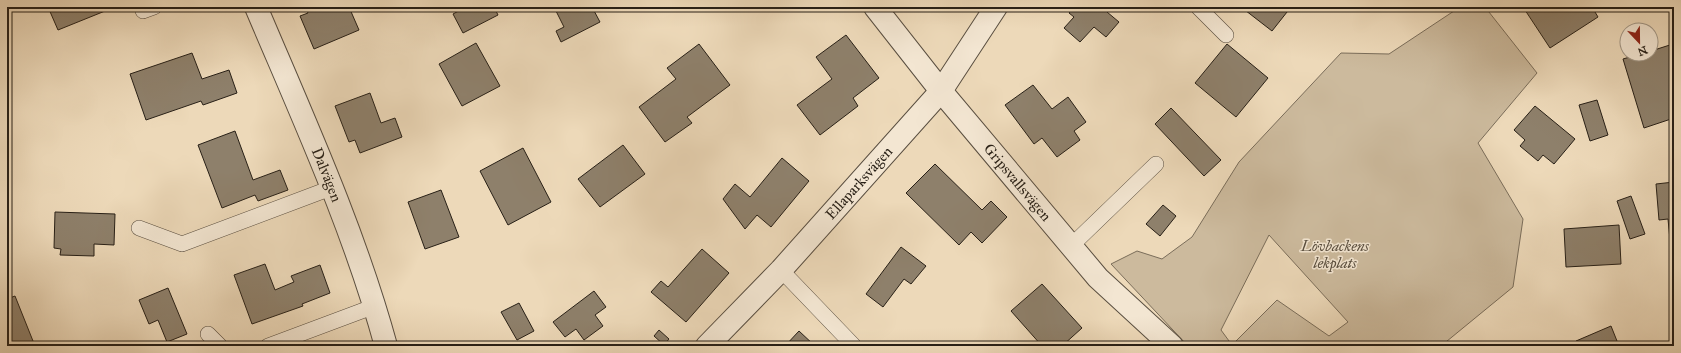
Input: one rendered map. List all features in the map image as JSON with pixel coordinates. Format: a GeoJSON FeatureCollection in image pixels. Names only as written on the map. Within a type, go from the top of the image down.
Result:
{"type":"FeatureCollection","features":[{"type":"Feature","properties":{"kind":"street","name":"Dalvägen"},"geometry":{"type":"LineString","coordinates":[[256,7],[332,188],[375,306],[386,346]]}},
{"type":"Feature","properties":{"kind":"street","name":"Gripsvallsvägen"},"geometry":{"type":"LineString","coordinates":[[875,7],[942,91],[1098,278],[1172,346]]}},
{"type":"Feature","properties":{"kind":"street","name":"Ellaparksvägen"},"geometry":{"type":"LineString","coordinates":[[708,346],[780,270],[942,91],[996,7]]}},
{"type":"Feature","properties":{"kind":"lane"},"geometry":{"type":"LineString","coordinates":[[1198,7],[1226,35]]}},
{"type":"Feature","properties":{"kind":"lane"},"geometry":{"type":"LineString","coordinates":[[1071,246],[1156,164]]}},
{"type":"Feature","properties":{"kind":"lane"},"geometry":{"type":"LineString","coordinates":[[139,228],[182,244],[332,188]]}},
{"type":"Feature","properties":{"kind":"lane"},"geometry":{"type":"LineString","coordinates":[[780,270],[854,346]]}},
{"type":"Feature","properties":{"kind":"lane"},"geometry":{"type":"LineString","coordinates":[[268,346],[375,306]]}},
{"type":"Feature","properties":{"kind":"lane"},"geometry":{"type":"LineString","coordinates":[[208,334],[220,346]]}},
{"type":"Feature","properties":{"kind":"green space","name":"Lövbackens lekplats"},"geometry":{"type":"Polygon","coordinates":[[[1460,7],[1485,7],[1537,73],[1478,143],[1523,219],[1513,287],[1441,346],[1188,346],[1111,264],[1137,251],[1162,259],[1192,237],[1239,162],[1341,53],[1389,54],[1460,7]],[[1269,235],[1221,330],[1232,345],[1277,300],[1329,336],[1348,322],[1269,235]]]}},
{"type":"Feature","properties":{"kind":"building"},"geometry":{"type":"Polygon","coordinates":[[[48,7],[109,7],[110,9],[58,30],[48,7]]]}},
{"type":"Feature","properties":{"kind":"building"},"geometry":{"type":"Polygon","coordinates":[[[305,7],[349,7],[359,30],[314,49],[300,16],[308,13],[305,7]]]}},
{"type":"Feature","properties":{"kind":"building"},"geometry":{"type":"Polygon","coordinates":[[[466,7],[494,7],[498,15],[463,33],[453,14],[466,7]]]}},
{"type":"Feature","properties":{"kind":"building"},"geometry":{"type":"Polygon","coordinates":[[[554,7],[592,7],[600,22],[561,42],[556,31],[564,27],[554,7]]]}},
{"type":"Feature","properties":{"kind":"building"},"geometry":{"type":"Polygon","coordinates":[[[1074,7],[1111,7],[1107,12],[1119,22],[1106,37],[1094,27],[1080,42],[1064,28],[1074,17],[1069,13],[1074,7]]]}},
{"type":"Feature","properties":{"kind":"building"},"geometry":{"type":"Polygon","coordinates":[[[1241,7],[1291,7],[1272,31],[1241,7]]]}},
{"type":"Feature","properties":{"kind":"building"},"geometry":{"type":"Polygon","coordinates":[[[1523,7],[1592,7],[1598,17],[1550,48],[1523,7]]]}},
{"type":"Feature","properties":{"kind":"building"},"geometry":{"type":"Polygon","coordinates":[[[846,35],[879,78],[853,98],[858,106],[820,135],[797,105],[832,79],[816,57],[846,35]]]}},
{"type":"Feature","properties":{"kind":"building"},"geometry":{"type":"Polygon","coordinates":[[[476,43],[500,86],[462,106],[439,64],[476,43]]]}},
{"type":"Feature","properties":{"kind":"building"},"geometry":{"type":"Polygon","coordinates":[[[699,44],[730,85],[687,117],[692,123],[665,142],[639,107],[676,79],[667,68],[699,44]]]}},
{"type":"Feature","properties":{"kind":"building"},"geometry":{"type":"Polygon","coordinates":[[[1227,44],[1268,78],[1236,117],[1195,83],[1227,44]]]}},
{"type":"Feature","properties":{"kind":"building"},"geometry":{"type":"Polygon","coordinates":[[[1673,44],[1674,86],[1672,87],[1674,93],[1674,118],[1644,128],[1624,62],[1659,62],[1659,48],[1673,44]]]}},
{"type":"Feature","properties":{"kind":"building"},"geometry":{"type":"Polygon","coordinates":[[[192,53],[202,79],[229,70],[237,93],[203,105],[201,101],[146,120],[130,74],[192,53]]]}},
{"type":"Feature","properties":{"kind":"building"},"geometry":{"type":"Polygon","coordinates":[[[1033,85],[1052,109],[1068,97],[1086,122],[1074,131],[1080,140],[1057,157],[1042,138],[1034,144],[1005,105],[1033,85]]]}},
{"type":"Feature","properties":{"kind":"building"},"geometry":{"type":"Polygon","coordinates":[[[370,93],[381,123],[395,118],[402,137],[360,153],[355,140],[349,142],[335,106],[370,93]]]}},
{"type":"Feature","properties":{"kind":"building"},"geometry":{"type":"Polygon","coordinates":[[[1597,100],[1608,135],[1590,141],[1579,105],[1597,100]]]}},
{"type":"Feature","properties":{"kind":"building"},"geometry":{"type":"Polygon","coordinates":[[[1535,106],[1575,139],[1554,164],[1543,155],[1538,161],[1520,146],[1525,140],[1514,130],[1535,106]]]}},
{"type":"Feature","properties":{"kind":"building"},"geometry":{"type":"Polygon","coordinates":[[[1171,108],[1221,160],[1204,176],[1155,124],[1171,108]]]}},
{"type":"Feature","properties":{"kind":"building"},"geometry":{"type":"Polygon","coordinates":[[[235,131],[253,180],[280,170],[288,190],[258,201],[255,195],[222,208],[198,145],[235,131]]]}},
{"type":"Feature","properties":{"kind":"building"},"geometry":{"type":"Polygon","coordinates":[[[623,145],[645,174],[600,207],[578,179],[623,145]]]}},
{"type":"Feature","properties":{"kind":"building"},"geometry":{"type":"Polygon","coordinates":[[[523,148],[551,202],[508,225],[480,171],[523,148]]]}},
{"type":"Feature","properties":{"kind":"building"},"geometry":{"type":"Polygon","coordinates":[[[782,158],[809,181],[771,227],[757,215],[745,229],[723,199],[735,184],[750,197],[782,158]]]}},
{"type":"Feature","properties":{"kind":"building"},"geometry":{"type":"Polygon","coordinates":[[[935,164],[982,210],[991,201],[1007,217],[982,243],[971,232],[959,245],[906,193],[935,164]]]}},
{"type":"Feature","properties":{"kind":"building"},"geometry":{"type":"Polygon","coordinates":[[[1674,182],[1674,250],[1671,250],[1668,219],[1659,220],[1656,184],[1674,182]]]}},
{"type":"Feature","properties":{"kind":"building"},"geometry":{"type":"Polygon","coordinates":[[[441,190],[459,237],[425,249],[408,202],[441,190]]]}},
{"type":"Feature","properties":{"kind":"building"},"geometry":{"type":"Polygon","coordinates":[[[1631,196],[1645,234],[1630,239],[1617,201],[1631,196]]]}},
{"type":"Feature","properties":{"kind":"building"},"geometry":{"type":"Polygon","coordinates":[[[1163,205],[1176,216],[1160,236],[1146,224],[1163,205]]]}},
{"type":"Feature","properties":{"kind":"building"},"geometry":{"type":"Polygon","coordinates":[[[55,212],[115,214],[114,245],[94,244],[94,256],[60,255],[61,249],[54,248],[55,212]]]}},
{"type":"Feature","properties":{"kind":"building"},"geometry":{"type":"Polygon","coordinates":[[[1619,225],[1621,264],[1566,267],[1564,229],[1619,225]]]}},
{"type":"Feature","properties":{"kind":"building"},"geometry":{"type":"Polygon","coordinates":[[[901,247],[926,266],[911,284],[904,279],[883,307],[866,294],[901,247]]]}},
{"type":"Feature","properties":{"kind":"building"},"geometry":{"type":"Polygon","coordinates":[[[702,249],[729,273],[686,322],[651,292],[661,281],[668,287],[702,249]]]}},
{"type":"Feature","properties":{"kind":"building"},"geometry":{"type":"Polygon","coordinates":[[[265,264],[275,290],[294,282],[291,276],[320,265],[330,293],[302,304],[303,306],[252,324],[234,275],[265,264]]]}},
{"type":"Feature","properties":{"kind":"building"},"geometry":{"type":"Polygon","coordinates":[[[1042,284],[1082,328],[1062,346],[1042,346],[1011,311],[1042,284]]]}},
{"type":"Feature","properties":{"kind":"building"},"geometry":{"type":"Polygon","coordinates":[[[168,288],[187,334],[167,342],[158,320],[149,324],[139,300],[168,288]]]}},
{"type":"Feature","properties":{"kind":"building"},"geometry":{"type":"Polygon","coordinates":[[[594,291],[606,307],[595,315],[603,326],[584,340],[576,329],[565,337],[553,322],[594,291]]]}},
{"type":"Feature","properties":{"kind":"building"},"geometry":{"type":"Polygon","coordinates":[[[15,296],[35,346],[7,346],[7,299],[15,296]]]}},
{"type":"Feature","properties":{"kind":"building"},"geometry":{"type":"Polygon","coordinates":[[[519,303],[534,331],[517,340],[501,312],[519,303]]]}},
{"type":"Feature","properties":{"kind":"building"},"geometry":{"type":"Polygon","coordinates":[[[1611,326],[1619,346],[1578,346],[1576,341],[1611,326]]]}},
{"type":"Feature","properties":{"kind":"building"},"geometry":{"type":"Polygon","coordinates":[[[659,330],[669,339],[664,345],[654,336],[659,330]]]}},
{"type":"Feature","properties":{"kind":"building"},"geometry":{"type":"Polygon","coordinates":[[[799,331],[815,346],[785,346],[799,331]]]}}]}
